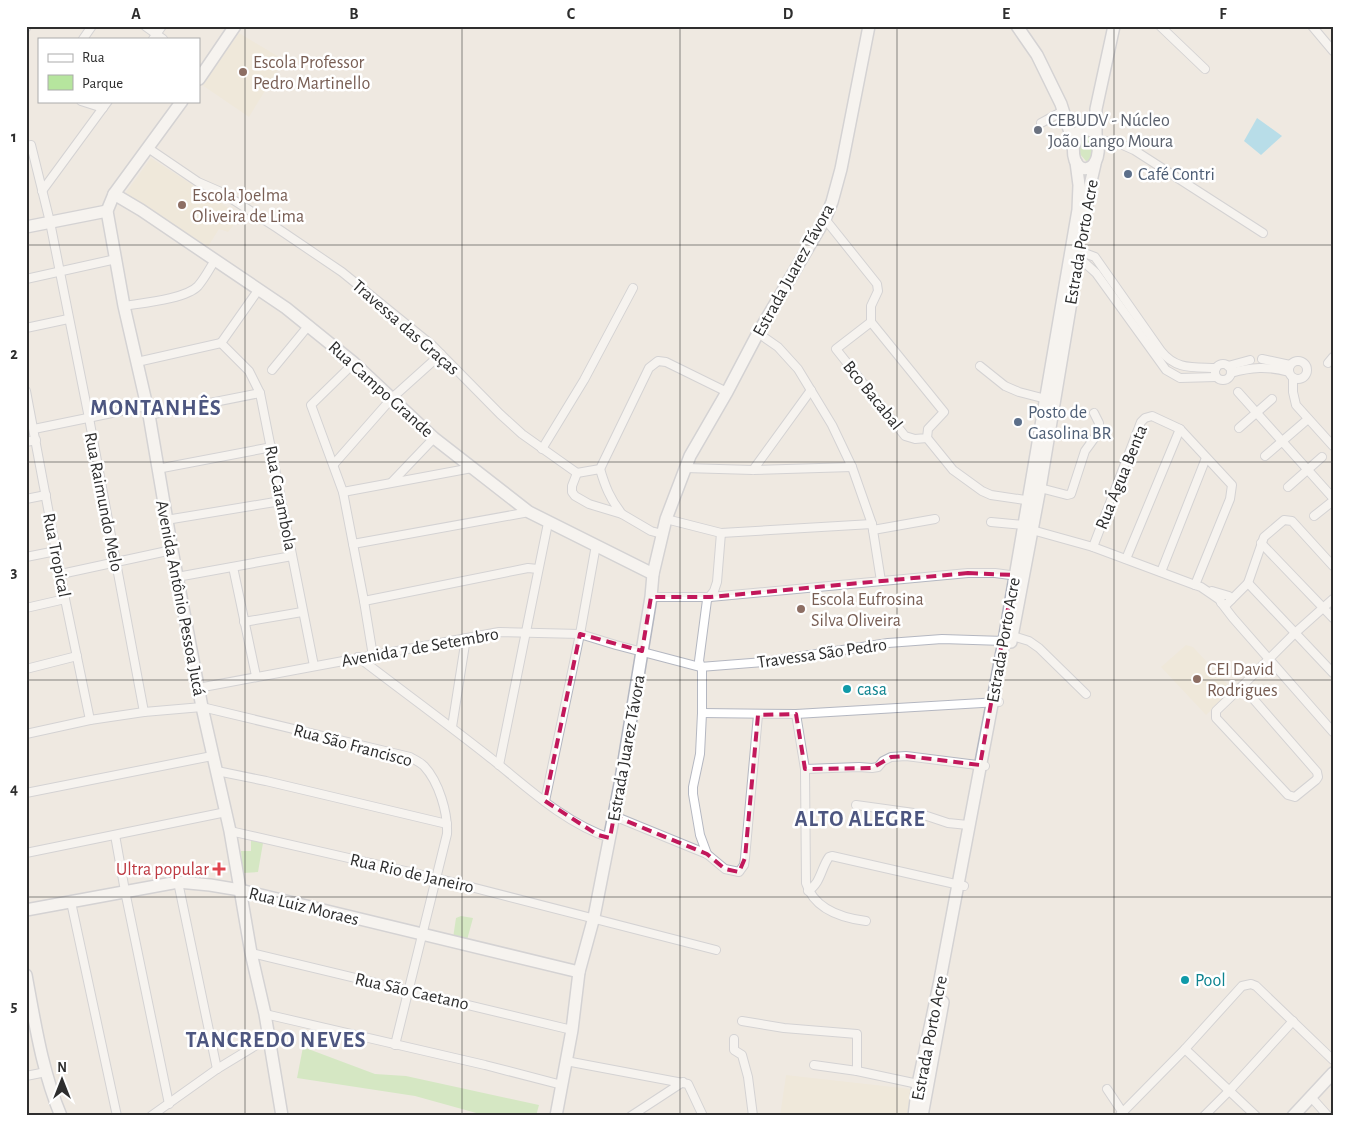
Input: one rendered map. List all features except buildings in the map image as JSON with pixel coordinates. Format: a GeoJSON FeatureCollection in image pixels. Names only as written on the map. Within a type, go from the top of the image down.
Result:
{"type":"FeatureCollection","features":[{"type":"Feature","properties":{"kind":"street"},"geometry":{"type":"LineString","coordinates":[[84,38],[92,26]]}},
{"type":"Feature","properties":{"kind":"street"},"geometry":{"type":"LineString","coordinates":[[145,26],[157,37],[162,26]]}},
{"type":"Feature","properties":{"kind":"street"},"geometry":{"type":"LineString","coordinates":[[202,67],[235,26]]}},
{"type":"Feature","properties":{"kind":"street","name":"Estrada Juarez Távora"},"geometry":{"type":"LineString","coordinates":[[556,1116],[572,1030],[579,972],[594,917],[610,838],[651,597],[653,574],[666,519],[690,456],[728,392],[758,333],[825,219],[832,202],[841,169],[869,26]]}},
{"type":"Feature","properties":{"kind":"street"},"geometry":{"type":"LineString","coordinates":[[1016,26],[1037,55],[1064,113],[1074,145],[1076,162],[1084,169],[1092,167],[1097,158],[1096,109],[1114,26]]}},
{"type":"Feature","properties":{"kind":"street"},"geometry":{"type":"LineString","coordinates":[[1160,26],[1205,69]]}},
{"type":"Feature","properties":{"kind":"street"},"geometry":{"type":"LineString","coordinates":[[1312,26],[1333,51]]}},
{"type":"Feature","properties":{"kind":"street"},"geometry":{"type":"LineString","coordinates":[[42,191],[106,105],[87,102]]}},
{"type":"Feature","properties":{"kind":"street"},"geometry":{"type":"LineString","coordinates":[[26,227],[107,211],[114,194],[181,102]]}},
{"type":"Feature","properties":{"kind":"street"},"geometry":{"type":"LineString","coordinates":[[1074,145],[1076,135],[1096,109]]}},
{"type":"Feature","properties":{"kind":"street"},"geometry":{"type":"LineString","coordinates":[[1041,124],[1064,113]]}},
{"type":"Feature","properties":{"kind":"street"},"geometry":{"type":"LineString","coordinates":[[1064,113],[1082,129],[1093,131],[1096,138]]}},
{"type":"Feature","properties":{"kind":"street"},"geometry":{"type":"LineString","coordinates":[[1096,138],[1116,142],[1134,150],[1263,233]]}},
{"type":"Feature","properties":{"kind":"street","name":"Rua Raimundo Melo"},"geometry":{"type":"LineString","coordinates":[[31,145],[50,222],[144,712]]}},
{"type":"Feature","properties":{"kind":"street","name":"Travessa das Graças"},"geometry":{"type":"LineString","coordinates":[[148,148],[198,182],[217,190],[277,228],[342,272],[433,346],[500,414],[542,450],[576,473]]}},
{"type":"Feature","properties":{"kind":"street","name":"Estrada Porto Acre"},"geometry":{"type":"LineString","coordinates":[[922,1116],[961,885],[1032,502],[1046,398],[1078,210],[1079,185],[1076,162]]}},
{"type":"Feature","properties":{"kind":"street","name":"Estrada Porto Acre"},"geometry":{"type":"LineString","coordinates":[[1032,502],[1040,488],[1089,190],[1095,164]]}},
{"type":"Feature","properties":{"kind":"street","name":"Rua Campo Grande"},"geometry":{"type":"LineString","coordinates":[[114,194],[259,289],[309,325],[354,363],[434,438],[529,512],[653,574]]}},
{"type":"Feature","properties":{"kind":"street","name":"Avenida Antônio Pessoa Jucá"},"geometry":{"type":"LineString","coordinates":[[107,211],[124,306],[147,411],[198,688],[230,830],[251,954],[265,1014],[282,1116]]}},
{"type":"Feature","properties":{"kind":"street"},"geometry":{"type":"LineString","coordinates":[[825,219],[877,284],[878,291],[871,306],[871,322]]}},
{"type":"Feature","properties":{"kind":"street"},"geometry":{"type":"LineString","coordinates":[[1079,251],[1095,257],[1161,352],[1171,362],[1181,366],[1216,368],[1222,364],[1230,370],[1258,367],[1274,368],[1293,376]]}},
{"type":"Feature","properties":{"kind":"street"},"geometry":{"type":"LineString","coordinates":[[26,279],[116,260]]}},
{"type":"Feature","properties":{"kind":"street"},"geometry":{"type":"LineString","coordinates":[[124,306],[169,298],[190,292],[199,286],[215,260]]}},
{"type":"Feature","properties":{"kind":"street"},"geometry":{"type":"LineString","coordinates":[[1077,263],[1085,263],[1090,267],[1166,370],[1180,378],[1216,377],[1223,380],[1229,376],[1230,370]]}},
{"type":"Feature","properties":{"kind":"street"},"geometry":{"type":"LineString","coordinates":[[542,450],[584,380],[633,288]]}},
{"type":"Feature","properties":{"kind":"street"},"geometry":{"type":"LineString","coordinates":[[137,362],[221,343],[259,289]]}},
{"type":"Feature","properties":{"kind":"street"},"geometry":{"type":"LineString","coordinates":[[26,328],[68,319]]}},
{"type":"Feature","properties":{"kind":"street","name":"Bco Bacabal"},"geometry":{"type":"LineString","coordinates":[[871,322],[944,412],[928,430],[927,438],[915,439],[905,436],[836,349],[871,322]]}},
{"type":"Feature","properties":{"kind":"street"},"geometry":{"type":"LineString","coordinates":[[272,370],[309,325]]}},
{"type":"Feature","properties":{"kind":"street"},"geometry":{"type":"LineString","coordinates":[[758,333],[789,358],[805,379],[832,425],[852,467],[872,527],[881,581]]}},
{"type":"Feature","properties":{"kind":"street","name":"Rua Carambola"},"geometry":{"type":"LineString","coordinates":[[221,343],[249,371],[260,393],[314,666]]}},
{"type":"Feature","properties":{"kind":"street"},"geometry":{"type":"LineString","coordinates":[[334,464],[392,398],[441,354]]}},
{"type":"Feature","properties":{"kind":"street"},"geometry":{"type":"LineString","coordinates":[[1262,359],[1293,376]]}},
{"type":"Feature","properties":{"kind":"street"},"geometry":{"type":"LineString","coordinates":[[1230,370],[1250,360]]}},
{"type":"Feature","properties":{"kind":"street"},"geometry":{"type":"LineString","coordinates":[[622,514],[613,503],[600,469],[649,368],[661,361],[666,362],[728,392]]}},
{"type":"Feature","properties":{"kind":"street"},"geometry":{"type":"LineString","coordinates":[[354,363],[311,405],[343,492],[373,656]]}},
{"type":"Feature","properties":{"kind":"street"},"geometry":{"type":"LineString","coordinates":[[980,366],[1005,386],[1019,392],[1046,398]]}},
{"type":"Feature","properties":{"kind":"street"},"geometry":{"type":"LineString","coordinates":[[1180,378],[1181,366]]}},
{"type":"Feature","properties":{"kind":"street"},"geometry":{"type":"LineString","coordinates":[[1195,367],[1196,378]]}},
{"type":"Feature","properties":{"kind":"street"},"geometry":{"type":"LineString","coordinates":[[1216,368],[1216,377]]}},
{"type":"Feature","properties":{"kind":"street"},"geometry":{"type":"LineString","coordinates":[[1293,376],[1296,405],[1333,446]]}},
{"type":"Feature","properties":{"kind":"street"},"geometry":{"type":"LineString","coordinates":[[753,470],[811,390]]}},
{"type":"Feature","properties":{"kind":"street","name":"Rua Tropical"},"geometry":{"type":"LineString","coordinates":[[26,391],[90,720]]}},
{"type":"Feature","properties":{"kind":"street"},"geometry":{"type":"LineString","coordinates":[[1238,392],[1333,500],[1314,516]]}},
{"type":"Feature","properties":{"kind":"street"},"geometry":{"type":"LineString","coordinates":[[34,429],[89,418],[260,393]]}},
{"type":"Feature","properties":{"kind":"street"},"geometry":{"type":"LineString","coordinates":[[1239,428],[1272,399]]}},
{"type":"Feature","properties":{"kind":"street"},"geometry":{"type":"LineString","coordinates":[[1040,488],[1063,495],[1071,494],[1085,451],[1098,433],[1098,422],[1094,413]]}},
{"type":"Feature","properties":{"kind":"street","name":"Rua Água Benta"},"geometry":{"type":"LineString","coordinates":[[1093,547],[1141,422],[1145,418],[1152,416],[1180,429],[1232,485],[1232,492],[1198,586]]}},
{"type":"Feature","properties":{"kind":"street"},"geometry":{"type":"LineString","coordinates":[[1265,456],[1308,419]]}},
{"type":"Feature","properties":{"kind":"street"},"geometry":{"type":"LineString","coordinates":[[1126,559],[1180,429]]}},
{"type":"Feature","properties":{"kind":"street"},"geometry":{"type":"LineString","coordinates":[[392,482],[434,438]]}},
{"type":"Feature","properties":{"kind":"street"},"geometry":{"type":"LineString","coordinates":[[927,438],[953,470],[982,491],[991,495],[1032,502]]}},
{"type":"Feature","properties":{"kind":"street"},"geometry":{"type":"LineString","coordinates":[[26,442],[36,440]]}},
{"type":"Feature","properties":{"kind":"street"},"geometry":{"type":"LineString","coordinates":[[158,469],[272,447]]}},
{"type":"Feature","properties":{"kind":"street"},"geometry":{"type":"LineString","coordinates":[[1288,487],[1322,457]]}},
{"type":"Feature","properties":{"kind":"street"},"geometry":{"type":"LineString","coordinates":[[1161,572],[1206,458]]}},
{"type":"Feature","properties":{"kind":"street"},"geometry":{"type":"LineString","coordinates":[[685,468],[753,470],[852,467]]}},
{"type":"Feature","properties":{"kind":"street"},"geometry":{"type":"LineString","coordinates":[[343,492],[472,468]]}},
{"type":"Feature","properties":{"kind":"street"},"geometry":{"type":"LineString","coordinates":[[600,469],[576,473],[572,486],[572,492],[575,496],[589,504],[622,514],[650,531],[662,534]]}},
{"type":"Feature","properties":{"kind":"street"},"geometry":{"type":"LineString","coordinates":[[26,499],[46,495]]}},
{"type":"Feature","properties":{"kind":"street"},"geometry":{"type":"LineString","coordinates":[[166,520],[281,501]]}},
{"type":"Feature","properties":{"kind":"street"},"geometry":{"type":"LineString","coordinates":[[354,544],[529,512]]}},
{"type":"Feature","properties":{"kind":"street"},"geometry":{"type":"LineString","coordinates":[[666,519],[721,533],[872,527],[935,519]]}},
{"type":"Feature","properties":{"kind":"street"},"geometry":{"type":"LineString","coordinates":[[1226,600],[1239,594],[1248,583],[1264,537],[1284,520],[1292,521],[1333,566]]}},
{"type":"Feature","properties":{"kind":"street"},"geometry":{"type":"LineString","coordinates":[[990,522],[1027,527],[1093,547],[1198,586],[1226,600]]}},
{"type":"Feature","properties":{"kind":"street"},"geometry":{"type":"LineString","coordinates":[[499,765],[548,523]]}},
{"type":"Feature","properties":{"kind":"street"},"geometry":{"type":"LineString","coordinates":[[707,854],[700,835],[693,787],[700,754],[702,713],[702,670],[698,661],[706,603],[717,582],[721,533]]}},
{"type":"Feature","properties":{"kind":"street"},"geometry":{"type":"LineString","coordinates":[[1261,543],[1333,618]]}},
{"type":"Feature","properties":{"kind":"street"},"geometry":{"type":"LineString","coordinates":[[545,801],[580,634],[596,544]]}},
{"type":"Feature","properties":{"kind":"street"},"geometry":{"type":"LineString","coordinates":[[61,574],[172,550]]}},
{"type":"Feature","properties":{"kind":"street"},"geometry":{"type":"LineString","coordinates":[[26,557],[56,551]]}},
{"type":"Feature","properties":{"kind":"street"},"geometry":{"type":"LineString","coordinates":[[177,577],[292,556]]}},
{"type":"Feature","properties":{"kind":"street"},"geometry":{"type":"LineString","coordinates":[[233,567],[256,676]]}},
{"type":"Feature","properties":{"kind":"street"},"geometry":{"type":"LineString","coordinates":[[364,600],[528,568],[538,569]]}},
{"type":"Feature","properties":{"kind":"street"},"geometry":{"type":"LineString","coordinates":[[651,597],[710,597],[968,573],[995,573],[1019,576]]}},
{"type":"Feature","properties":{"kind":"street"},"geometry":{"type":"LineString","coordinates":[[1248,583],[1333,673]]}},
{"type":"Feature","properties":{"kind":"street"},"geometry":{"type":"LineString","coordinates":[[26,608],[65,599]]}},
{"type":"Feature","properties":{"kind":"street"},"geometry":{"type":"LineString","coordinates":[[1242,686],[1317,772],[1318,777],[1316,780],[1295,797],[1290,796],[1216,718],[1215,714],[1216,710],[1268,658],[1333,599]]}},
{"type":"Feature","properties":{"kind":"street"},"geometry":{"type":"LineString","coordinates":[[1226,600],[1228,613],[1333,732]]}},
{"type":"Feature","properties":{"kind":"street"},"geometry":{"type":"LineString","coordinates":[[244,622],[302,612]]}},
{"type":"Feature","properties":{"kind":"street","name":"Avenida 7 de Setembro"},"geometry":{"type":"LineString","coordinates":[[198,688],[499,632],[580,634],[642,651]]}},
{"type":"Feature","properties":{"kind":"street"},"geometry":{"type":"LineString","coordinates":[[452,727],[466,638]]}},
{"type":"Feature","properties":{"kind":"street","name":"Travessa São Pedro"},"geometry":{"type":"LineString","coordinates":[[642,651],[700,667],[764,662],[888,643],[1008,638],[1029,641],[1039,648],[1086,694]]}},
{"type":"Feature","properties":{"kind":"street"},"geometry":{"type":"LineString","coordinates":[[26,668],[77,656]]}},
{"type":"Feature","properties":{"kind":"street"},"geometry":{"type":"LineString","coordinates":[[358,657],[452,727],[575,823],[610,838]]}},
{"type":"Feature","properties":{"kind":"street"},"geometry":{"type":"LineString","coordinates":[[702,713],[796,714],[996,702]]}},
{"type":"Feature","properties":{"kind":"street","name":"Rua São Francisco"},"geometry":{"type":"LineString","coordinates":[[26,734],[90,720],[144,712],[202,707],[410,757],[423,765],[432,778],[446,811],[448,824],[395,1045]]}},
{"type":"Feature","properties":{"kind":"street"},"geometry":{"type":"LineString","coordinates":[[796,714],[804,769],[806,883],[808,890],[818,902],[838,916],[866,921]]}},
{"type":"Feature","properties":{"kind":"street"},"geometry":{"type":"LineString","coordinates":[[614,816],[707,854],[725,869],[739,872],[744,865],[758,715]]}},
{"type":"Feature","properties":{"kind":"street"},"geometry":{"type":"LineString","coordinates":[[26,793],[212,756]]}},
{"type":"Feature","properties":{"kind":"street"},"geometry":{"type":"LineString","coordinates":[[804,769],[872,768],[878,767],[883,761],[891,757],[906,756],[983,765]]}},
{"type":"Feature","properties":{"kind":"street","name":"Estrada Porto Acre"},"geometry":{"type":"LineString","coordinates":[[914,1116],[918,1084],[961,885],[968,825],[983,765]]}},
{"type":"Feature","properties":{"kind":"street"},"geometry":{"type":"LineString","coordinates":[[217,771],[448,824]]}},
{"type":"Feature","properties":{"kind":"street"},"geometry":{"type":"LineString","coordinates":[[856,805],[921,814],[948,823],[968,825]]}},
{"type":"Feature","properties":{"kind":"street"},"geometry":{"type":"LineString","coordinates":[[26,853],[226,812]]}},
{"type":"Feature","properties":{"kind":"street","name":"Rua Rio de Janeiro"},"geometry":{"type":"LineString","coordinates":[[230,830],[594,917],[716,950]]}},
{"type":"Feature","properties":{"kind":"street"},"geometry":{"type":"LineString","coordinates":[[115,835],[169,1104]]}},
{"type":"Feature","properties":{"kind":"street"},"geometry":{"type":"LineString","coordinates":[[808,890],[817,884],[826,862],[832,856],[961,885]]}},
{"type":"Feature","properties":{"kind":"street"},"geometry":{"type":"LineString","coordinates":[[178,882],[217,1069]]}},
{"type":"Feature","properties":{"kind":"street","name":"Rua Luiz Moraes"},"geometry":{"type":"LineString","coordinates":[[26,910],[178,882],[210,885],[240,890],[579,972]]}},
{"type":"Feature","properties":{"kind":"street"},"geometry":{"type":"LineString","coordinates":[[71,902],[117,1116]]}},
{"type":"Feature","properties":{"kind":"street","name":"Rua São Caetano"},"geometry":{"type":"LineString","coordinates":[[251,954],[408,989],[572,1030]]}},
{"type":"Feature","properties":{"kind":"street"},"geometry":{"type":"LineString","coordinates":[[26,975],[30,1019],[53,1098],[61,1116]]}},
{"type":"Feature","properties":{"kind":"street"},"geometry":{"type":"LineString","coordinates":[[1107,1089],[1123,1115],[1242,986],[1251,984],[1256,986],[1333,1060]]}},
{"type":"Feature","properties":{"kind":"street"},"geometry":{"type":"LineString","coordinates":[[265,1014],[562,1085]]}},
{"type":"Feature","properties":{"kind":"street"},"geometry":{"type":"LineString","coordinates":[[742,1021],[784,1028],[857,1034],[857,1071]]}},
{"type":"Feature","properties":{"kind":"street"},"geometry":{"type":"LineString","coordinates":[[1204,1116],[1293,1021]]}},
{"type":"Feature","properties":{"kind":"street"},"geometry":{"type":"LineString","coordinates":[[151,1116],[217,1069],[268,1038]]}},
{"type":"Feature","properties":{"kind":"street"},"geometry":{"type":"LineString","coordinates":[[734,1039],[734,1050],[742,1055],[748,1077],[753,1116]]}},
{"type":"Feature","properties":{"kind":"street"},"geometry":{"type":"LineString","coordinates":[[1185,1049],[1256,1116]]}},
{"type":"Feature","properties":{"kind":"street"},"geometry":{"type":"LineString","coordinates":[[566,1061],[685,1083]]}},
{"type":"Feature","properties":{"kind":"street"},"geometry":{"type":"LineString","coordinates":[[814,1065],[857,1071],[918,1084]]}},
{"type":"Feature","properties":{"kind":"street"},"geometry":{"type":"LineString","coordinates":[[26,1076],[46,1072]]}},
{"type":"Feature","properties":{"kind":"street"},"geometry":{"type":"LineString","coordinates":[[1293,1116],[1333,1073]]}},
{"type":"Feature","properties":{"kind":"street"},"geometry":{"type":"LineString","coordinates":[[631,1116],[685,1083]]}},
{"type":"Feature","properties":{"kind":"street"},"geometry":{"type":"LineString","coordinates":[[685,1083],[703,1116]]}},
{"type":"Feature","properties":{"kind":"street"},"geometry":{"type":"LineString","coordinates":[[1311,1097],[1328,1116]]}},
{"type":"Feature","properties":{"kind":"highlighted area"},"geometry":{"type":"Polygon","coordinates":[[[968,573],[1014,575],[980,765],[906,756],[891,757],[872,768],[805,769],[796,714],[758,715],[745,858],[739,872],[725,869],[707,854],[614,816],[610,838],[598,835],[545,801],[580,634],[642,651],[651,597],[710,597],[968,573]]]}},
{"type":"Feature","properties":{"kind":"shaded area","name":"Escola Professor Pedro Martinello"},"geometry":{"type":"Polygon","coordinates":[[[239,33],[284,60],[249,117],[202,85],[239,33]]]}},
{"type":"Feature","properties":{"kind":"shaded area","name":"Escola Joelma Oliveira de Lima"},"geometry":{"type":"Polygon","coordinates":[[[151,158],[241,216],[228,232],[219,229],[206,250],[124,195],[151,158]]]}},
{"type":"Feature","properties":{"kind":"shaded area","name":"CEI David Rodrigues"},"geometry":{"type":"Polygon","coordinates":[[[1186,645],[1193,647],[1233,690],[1206,715],[1161,667],[1186,645]]]}},
{"type":"Feature","properties":{"kind":"shaded area"},"geometry":{"type":"Polygon","coordinates":[[[786,1075],[911,1089],[907,1116],[780,1116],[786,1075]]]}},
{"type":"Feature","properties":{"kind":"green space"},"geometry":{"type":"Polygon","coordinates":[[[1086,133],[1090,135],[1094,153],[1090,160],[1086,161],[1079,153],[1079,139],[1086,133]]]}},
{"type":"Feature","properties":{"kind":"green space"},"geometry":{"type":"Polygon","coordinates":[[[251,840],[263,843],[258,872],[243,873],[241,851],[251,851],[251,840]]]}},
{"type":"Feature","properties":{"kind":"green space"},"geometry":{"type":"Polygon","coordinates":[[[461,916],[473,918],[467,940],[453,938],[456,918],[461,916]]]}},
{"type":"Feature","properties":{"kind":"green space"},"geometry":{"type":"Polygon","coordinates":[[[303,1047],[375,1074],[406,1076],[539,1105],[536,1116],[487,1116],[415,1096],[297,1078],[303,1047]]]}},
{"type":"Feature","properties":{"kind":"water"},"geometry":{"type":"Polygon","coordinates":[[[1257,118],[1282,136],[1261,155],[1244,141],[1257,118]]]}},
{"type":"Feature","properties":{"kind":"place","name":"Escola Professor Pedro Martinello"},"geometry":{"type":"Point","coordinates":[243,72]}},
{"type":"Feature","properties":{"kind":"place","name":"CEBUDV - Núcleo João Lango Moura"},"geometry":{"type":"Point","coordinates":[1038,130]}},
{"type":"Feature","properties":{"kind":"place","name":"Café Contri"},"geometry":{"type":"Point","coordinates":[1128,174]}},
{"type":"Feature","properties":{"kind":"place","name":"Escola Joelma Oliveira de Lima"},"geometry":{"type":"Point","coordinates":[182,205]}},
{"type":"Feature","properties":{"kind":"place","name":"Posto de Gasolina BR"},"geometry":{"type":"Point","coordinates":[1018,422]}},
{"type":"Feature","properties":{"kind":"place","name":"Escola Eufrosina Silva Oliveira"},"geometry":{"type":"Point","coordinates":[801,609]}},
{"type":"Feature","properties":{"kind":"place","name":"CEI David Rodrigues"},"geometry":{"type":"Point","coordinates":[1197,679]}},
{"type":"Feature","properties":{"kind":"place","name":"casa"},"geometry":{"type":"Point","coordinates":[847,689]}},
{"type":"Feature","properties":{"kind":"place","name":"Ultra popular"},"geometry":{"type":"Point","coordinates":[219,869]}},
{"type":"Feature","properties":{"kind":"place","name":"Pool"},"geometry":{"type":"Point","coordinates":[1185,980]}},
{"type":"Feature","properties":{"kind":"district","name":"MONTANHÊS"},"geometry":{"type":"Point","coordinates":[156,407]}},
{"type":"Feature","properties":{"kind":"district","name":"ALTO ALEGRE"},"geometry":{"type":"Point","coordinates":[860,818]}},
{"type":"Feature","properties":{"kind":"district","name":"TANCREDO NEVES"},"geometry":{"type":"Point","coordinates":[276,1039]}}]}
